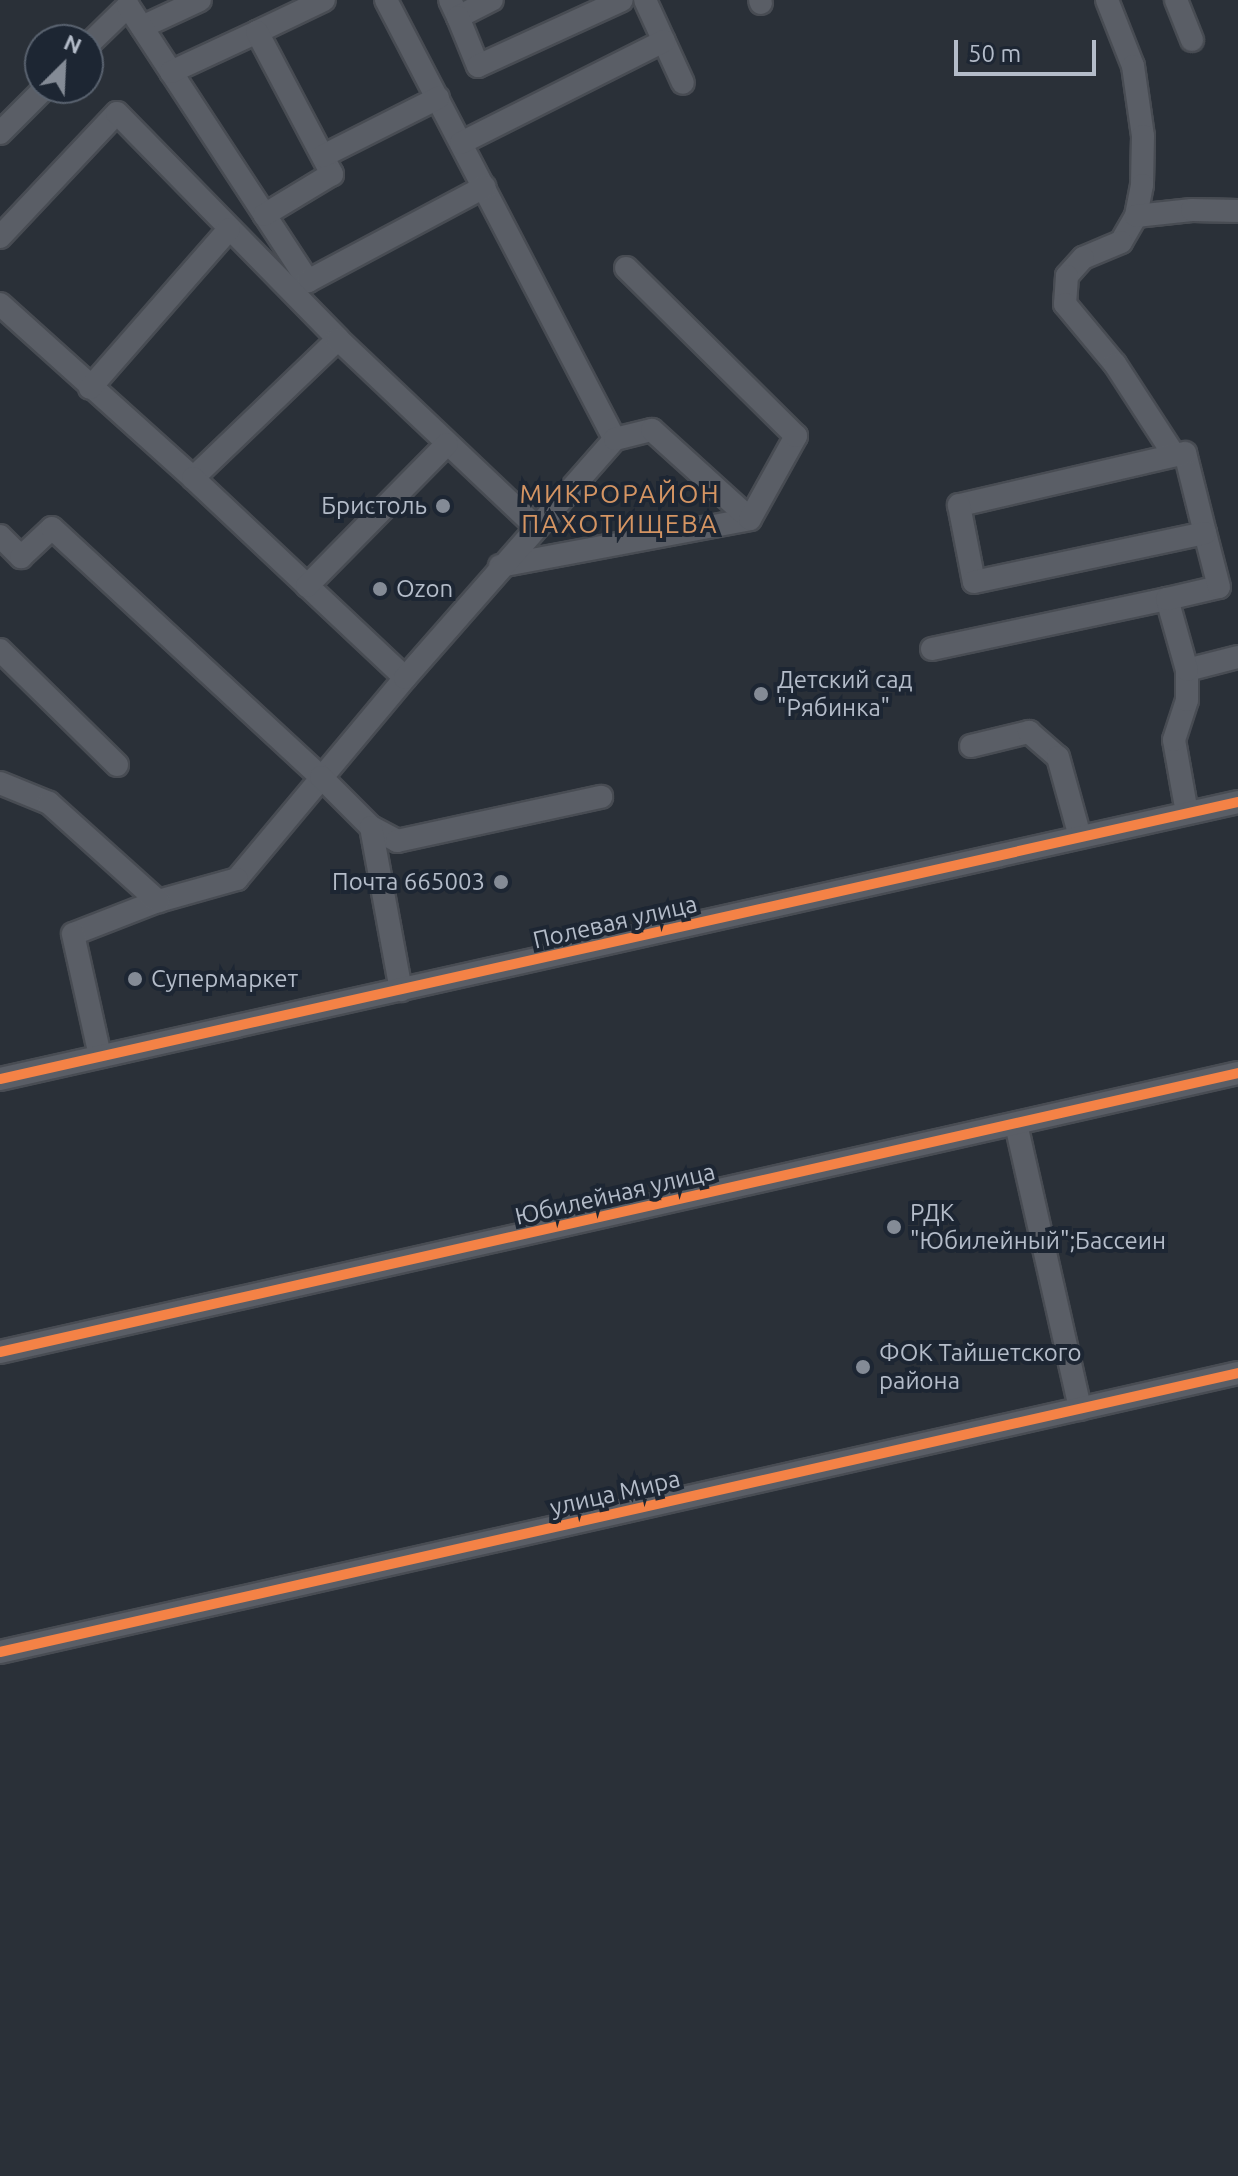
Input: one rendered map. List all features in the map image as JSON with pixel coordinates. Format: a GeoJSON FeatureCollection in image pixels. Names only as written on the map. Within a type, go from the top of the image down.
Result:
{"type":"FeatureCollection","features":[{"type":"Feature","properties":{"kind":"street"},"geometry":{"type":"LineString","coordinates":[[142,27],[200,0]]}},
{"type":"Feature","properties":{"kind":"street"},"geometry":{"type":"LineString","coordinates":[[171,72],[324,0]]}},
{"type":"Feature","properties":{"kind":"street"},"geometry":{"type":"LineString","coordinates":[[386,0],[615,439]]}},
{"type":"Feature","properties":{"kind":"street"},"geometry":{"type":"LineString","coordinates":[[492,0],[454,8],[478,66],[622,0]]}},
{"type":"Feature","properties":{"kind":"street"},"geometry":{"type":"LineString","coordinates":[[645,0],[683,83]]}},
{"type":"Feature","properties":{"kind":"street"},"geometry":{"type":"LineString","coordinates":[[1107,0],[1133,66],[1143,136],[1142,185],[1136,216],[1121,242],[1083,258],[1067,276],[1065,304],[1115,364],[1174,455]]}},
{"type":"Feature","properties":{"kind":"street"},"geometry":{"type":"LineString","coordinates":[[1176,0],[1192,40]]}},
{"type":"Feature","properties":{"kind":"street"},"geometry":{"type":"LineString","coordinates":[[104,29],[128,6],[308,281],[484,187]]}},
{"type":"Feature","properties":{"kind":"street"},"geometry":{"type":"LineString","coordinates":[[257,32],[332,174],[264,215]]}},
{"type":"Feature","properties":{"kind":"street"},"geometry":{"type":"LineString","coordinates":[[461,143],[664,41]]}},
{"type":"Feature","properties":{"kind":"street"},"geometry":{"type":"LineString","coordinates":[[323,156],[438,98]]}},
{"type":"Feature","properties":{"kind":"street"},"geometry":{"type":"LineString","coordinates":[[0,133],[29,104]]}},
{"type":"Feature","properties":{"kind":"street"},"geometry":{"type":"LineString","coordinates":[[0,237],[117,113],[338,339],[535,526]]}},
{"type":"Feature","properties":{"kind":"street"},"geometry":{"type":"LineString","coordinates":[[1136,216],[1192,210],[1238,211]]}},
{"type":"Feature","properties":{"kind":"street"},"geometry":{"type":"LineString","coordinates":[[90,388],[229,229]]}},
{"type":"Feature","properties":{"kind":"street"},"geometry":{"type":"LineString","coordinates":[[626,268],[796,436],[750,519]]}},
{"type":"Feature","properties":{"kind":"street"},"geometry":{"type":"LineString","coordinates":[[0,304],[193,478],[405,678]]}},
{"type":"Feature","properties":{"kind":"street"},"geometry":{"type":"LineString","coordinates":[[193,478],[338,339]]}},
{"type":"Feature","properties":{"kind":"street"},"geometry":{"type":"LineString","coordinates":[[100,1056],[73,934],[158,901],[237,879],[500,566],[615,439],[652,430],[750,519]]}},
{"type":"Feature","properties":{"kind":"street"},"geometry":{"type":"LineString","coordinates":[[307,586],[447,444]]}},
{"type":"Feature","properties":{"kind":"street"},"geometry":{"type":"LineString","coordinates":[[932,649],[1219,587],[1185,453],[959,505],[974,582],[1205,533]]}},
{"type":"Feature","properties":{"kind":"street"},"geometry":{"type":"LineString","coordinates":[[500,566],[750,519]]}},
{"type":"Feature","properties":{"kind":"street"},"geometry":{"type":"LineString","coordinates":[[0,536],[21,557],[52,528],[371,827],[397,841],[601,797]]}},
{"type":"Feature","properties":{"kind":"street"},"geometry":{"type":"LineString","coordinates":[[1167,599],[1187,670],[1187,700],[1174,740],[1187,813]]}},
{"type":"Feature","properties":{"kind":"street"},"geometry":{"type":"LineString","coordinates":[[0,650],[117,765]]}},
{"type":"Feature","properties":{"kind":"street"},"geometry":{"type":"LineString","coordinates":[[1187,670],[1238,657]]}},
{"type":"Feature","properties":{"kind":"street"},"geometry":{"type":"LineString","coordinates":[[971,746],[1029,732],[1058,757],[1080,837]]}},
{"type":"Feature","properties":{"kind":"street"},"geometry":{"type":"LineString","coordinates":[[0,783],[49,803],[158,901]]}},
{"type":"Feature","properties":{"kind":"street","name":"Полевая улица"},"geometry":{"type":"LineString","coordinates":[[0,1079],[1238,802]]}},
{"type":"Feature","properties":{"kind":"street"},"geometry":{"type":"LineString","coordinates":[[371,827],[401,990]]}},
{"type":"Feature","properties":{"kind":"street","name":"Юбилейная улица"},"geometry":{"type":"LineString","coordinates":[[0,1352],[1238,1073]]}},
{"type":"Feature","properties":{"kind":"street"},"geometry":{"type":"LineString","coordinates":[[1016,1124],[1080,1409]]}},
{"type":"Feature","properties":{"kind":"street","name":"улица Мира"},"geometry":{"type":"LineString","coordinates":[[0,1652],[1238,1373]]}},
{"type":"Feature","properties":{"kind":"cycle path"},"geometry":{"type":"LineString","coordinates":[[0,1079],[1238,802]]}},
{"type":"Feature","properties":{"kind":"cycle path"},"geometry":{"type":"LineString","coordinates":[[0,1352],[1238,1073]]}},
{"type":"Feature","properties":{"kind":"cycle path"},"geometry":{"type":"LineString","coordinates":[[0,1652],[1238,1373]]}},
{"type":"Feature","properties":{"kind":"place","name":"Бристоль"},"geometry":{"type":"Point","coordinates":[443,506]}},
{"type":"Feature","properties":{"kind":"place","name":"Ozon"},"geometry":{"type":"Point","coordinates":[380,589]}},
{"type":"Feature","properties":{"kind":"place","name":"Детский сад \"Рябинка\""},"geometry":{"type":"Point","coordinates":[761,694]}},
{"type":"Feature","properties":{"kind":"place","name":"Почта 665003"},"geometry":{"type":"Point","coordinates":[501,882]}},
{"type":"Feature","properties":{"kind":"place","name":"Супермаркет"},"geometry":{"type":"Point","coordinates":[135,979]}},
{"type":"Feature","properties":{"kind":"place","name":"РДК \"Юбилейный\";Бассеин"},"geometry":{"type":"Point","coordinates":[894,1227]}},
{"type":"Feature","properties":{"kind":"place","name":"ФОК Тайшетского района"},"geometry":{"type":"Point","coordinates":[863,1367]}},
{"type":"Feature","properties":{"kind":"district","name":"МИКРОРАЙОН ПАХОТИЩЕВА"},"geometry":{"type":"Point","coordinates":[620,509]}}]}
